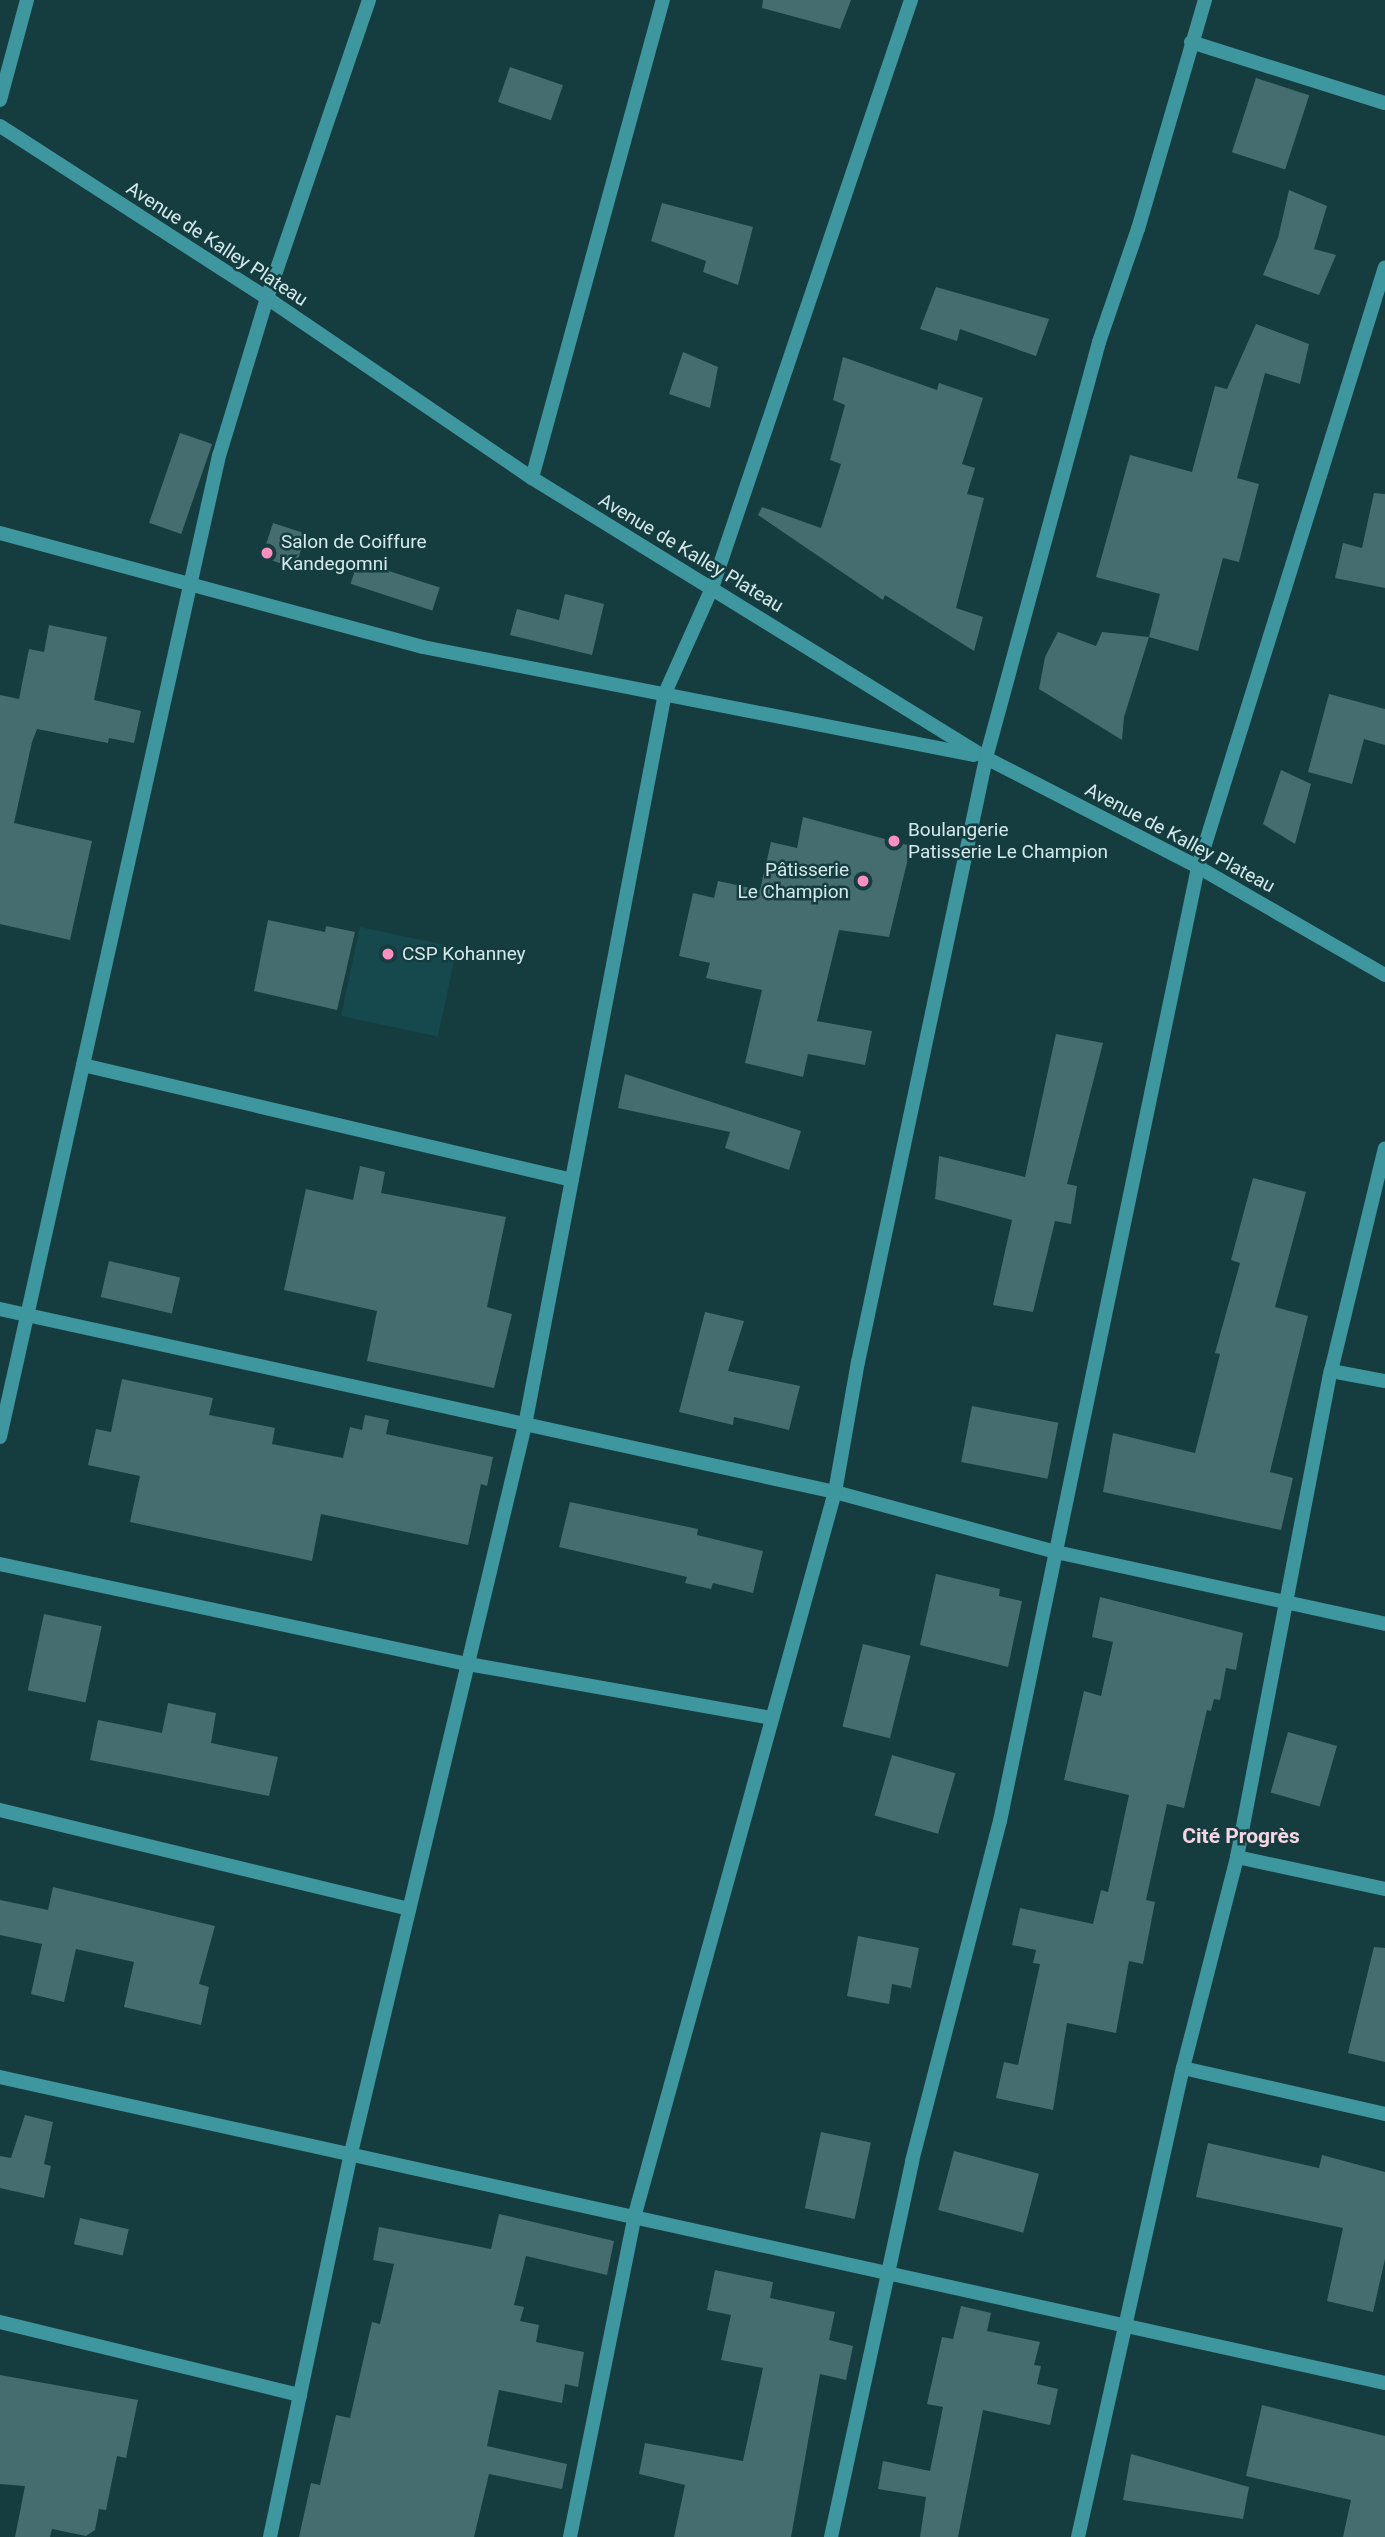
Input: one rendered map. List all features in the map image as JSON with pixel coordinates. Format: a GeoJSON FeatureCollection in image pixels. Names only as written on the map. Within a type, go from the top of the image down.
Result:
{"type":"FeatureCollection","features":[{"type":"Feature","properties":{"kind":"street"},"geometry":{"type":"LineString","coordinates":[[0,100],[27,0]]}},
{"type":"Feature","properties":{"kind":"street"},"geometry":{"type":"LineString","coordinates":[[0,1437],[219,456],[267,298],[369,0]]}},
{"type":"Feature","properties":{"kind":"street"},"geometry":{"type":"LineString","coordinates":[[531,478],[663,0]]}},
{"type":"Feature","properties":{"kind":"street"},"geometry":{"type":"LineString","coordinates":[[270,2537],[351,2153],[524,1425],[665,692],[712,588],[911,0]]}},
{"type":"Feature","properties":{"kind":"street"},"geometry":{"type":"LineString","coordinates":[[570,2537],[635,2214],[835,1492],[858,1362],[986,758],[1099,342],[1138,229],[1205,0]]}},
{"type":"Feature","properties":{"kind":"street"},"geometry":{"type":"LineString","coordinates":[[1191,42],[1385,103]]}},
{"type":"Feature","properties":{"kind":"street","name":"Avenue de Kalley Plateau"},"geometry":{"type":"LineString","coordinates":[[0,126],[267,298],[531,478],[986,758],[1198,867],[1385,975]]}},
{"type":"Feature","properties":{"kind":"street"},"geometry":{"type":"LineString","coordinates":[[831,2537],[887,2270],[1000,1821],[1198,867],[1385,267]]}},
{"type":"Feature","properties":{"kind":"street"},"geometry":{"type":"LineString","coordinates":[[0,533],[190,588],[423,647],[665,692],[986,758]]}},
{"type":"Feature","properties":{"kind":"street"},"geometry":{"type":"LineString","coordinates":[[83,1065],[572,1180]]}},
{"type":"Feature","properties":{"kind":"street"},"geometry":{"type":"LineString","coordinates":[[1078,2537],[1183,2068],[1237,1857],[1331,1371],[1385,1148]]}},
{"type":"Feature","properties":{"kind":"street"},"geometry":{"type":"LineString","coordinates":[[0,1309],[835,1492],[1056,1552],[1385,1624]]}},
{"type":"Feature","properties":{"kind":"street"},"geometry":{"type":"LineString","coordinates":[[1331,1371],[1385,1381]]}},
{"type":"Feature","properties":{"kind":"street"},"geometry":{"type":"LineString","coordinates":[[0,1564],[468,1664],[772,1718]]}},
{"type":"Feature","properties":{"kind":"street"},"geometry":{"type":"LineString","coordinates":[[0,1810],[409,1909]]}},
{"type":"Feature","properties":{"kind":"street"},"geometry":{"type":"LineString","coordinates":[[1237,1857],[1385,1889]]}},
{"type":"Feature","properties":{"kind":"street"},"geometry":{"type":"LineString","coordinates":[[1183,2068],[1385,2114]]}},
{"type":"Feature","properties":{"kind":"street"},"geometry":{"type":"LineString","coordinates":[[0,2077],[635,2214],[1385,2383]]}},
{"type":"Feature","properties":{"kind":"street"},"geometry":{"type":"LineString","coordinates":[[0,2322],[300,2395]]}},
{"type":"Feature","properties":{"kind":"shaded area"},"geometry":{"type":"Polygon","coordinates":[[[360,927],[457,948],[438,1037],[341,1016],[360,927]]]}},
{"type":"Feature","properties":{"kind":"building"},"geometry":{"type":"Polygon","coordinates":[[[763,0],[851,0],[840,29],[762,8],[763,0]]]}},
{"type":"Feature","properties":{"kind":"building"},"geometry":{"type":"Polygon","coordinates":[[[510,67],[563,85],[551,120],[498,102],[510,67]]]}},
{"type":"Feature","properties":{"kind":"building"},"geometry":{"type":"Polygon","coordinates":[[[1256,78],[1309,95],[1285,169],[1232,152],[1256,78]]]}},
{"type":"Feature","properties":{"kind":"building"},"geometry":{"type":"Polygon","coordinates":[[[1289,190],[1327,206],[1314,249],[1336,255],[1319,295],[1263,275],[1278,238],[1289,190]]]}},
{"type":"Feature","properties":{"kind":"building"},"geometry":{"type":"Polygon","coordinates":[[[662,203],[753,227],[738,285],[703,272],[706,261],[651,241],[662,203]]]}},
{"type":"Feature","properties":{"kind":"building"},"geometry":{"type":"Polygon","coordinates":[[[936,287],[1049,319],[1036,356],[960,329],[957,341],[920,329],[936,287]]]}},
{"type":"Feature","properties":{"kind":"building"},"geometry":{"type":"Polygon","coordinates":[[[1256,324],[1309,344],[1300,384],[1265,373],[1237,478],[1259,484],[1239,562],[1223,558],[1198,651],[1149,637],[1160,594],[1096,577],[1130,455],[1192,472],[1215,386],[1227,389],[1256,324]]]}},
{"type":"Feature","properties":{"kind":"building"},"geometry":{"type":"Polygon","coordinates":[[[683,352],[718,367],[710,408],[669,394],[683,352]]]}},
{"type":"Feature","properties":{"kind":"building"},"geometry":{"type":"Polygon","coordinates":[[[843,357],[937,390],[939,383],[983,398],[962,464],[975,468],[967,494],[984,498],[956,608],[983,617],[974,651],[885,595],[883,600],[758,515],[762,507],[821,528],[841,464],[830,460],[845,405],[833,400],[843,357]]]}},
{"type":"Feature","properties":{"kind":"building"},"geometry":{"type":"Polygon","coordinates":[[[180,433],[212,444],[181,534],[149,523],[180,433]]]}},
{"type":"Feature","properties":{"kind":"building"},"geometry":{"type":"Polygon","coordinates":[[[1374,493],[1385,494],[1385,588],[1335,578],[1343,543],[1362,548],[1374,493]]]}},
{"type":"Feature","properties":{"kind":"building"},"geometry":{"type":"Polygon","coordinates":[[[273,523],[306,534],[295,568],[262,557],[273,523]]]}},
{"type":"Feature","properties":{"kind":"building"},"geometry":{"type":"Polygon","coordinates":[[[358,561],[440,588],[432,610],[351,584],[358,561]]]}},
{"type":"Feature","properties":{"kind":"building"},"geometry":{"type":"Polygon","coordinates":[[[565,594],[604,604],[592,655],[510,635],[517,609],[559,620],[565,594]]]}},
{"type":"Feature","properties":{"kind":"building"},"geometry":{"type":"Polygon","coordinates":[[[49,625],[107,637],[94,700],[141,711],[134,743],[109,738],[108,743],[37,729],[32,742],[14,823],[92,841],[70,940],[0,924],[0,695],[19,699],[29,649],[44,652],[49,625]]]}},
{"type":"Feature","properties":{"kind":"building"},"geometry":{"type":"Polygon","coordinates":[[[1058,632],[1096,646],[1102,632],[1149,637],[1124,717],[1122,740],[1039,689],[1045,657],[1058,632]]]}},
{"type":"Feature","properties":{"kind":"building"},"geometry":{"type":"Polygon","coordinates":[[[1329,694],[1385,709],[1385,745],[1364,739],[1352,784],[1308,772],[1329,694]]]}},
{"type":"Feature","properties":{"kind":"building"},"geometry":{"type":"Polygon","coordinates":[[[1281,770],[1311,784],[1295,844],[1263,824],[1281,770]]]}},
{"type":"Feature","properties":{"kind":"building"},"geometry":{"type":"Polygon","coordinates":[[[803,817],[911,846],[889,937],[839,930],[817,1021],[872,1031],[865,1065],[808,1054],[803,1077],[745,1063],[762,990],[706,978],[710,963],[679,956],[693,893],[714,898],[718,881],[760,890],[771,842],[797,848],[803,817]]]}},
{"type":"Feature","properties":{"kind":"building"},"geometry":{"type":"Polygon","coordinates":[[[268,920],[325,932],[326,926],[355,932],[337,1010],[254,991],[268,920]]]}},
{"type":"Feature","properties":{"kind":"building"},"geometry":{"type":"Polygon","coordinates":[[[1056,1034],[1103,1043],[1067,1184],[1077,1186],[1071,1224],[1055,1221],[1033,1312],[993,1305],[1012,1220],[935,1199],[939,1156],[1025,1177],[1056,1034]]]}},
{"type":"Feature","properties":{"kind":"building"},"geometry":{"type":"Polygon","coordinates":[[[625,1074],[801,1131],[789,1170],[725,1148],[730,1132],[618,1108],[625,1074]]]}},
{"type":"Feature","properties":{"kind":"building"},"geometry":{"type":"Polygon","coordinates":[[[360,1166],[385,1172],[381,1193],[506,1217],[487,1307],[512,1314],[494,1388],[367,1361],[377,1311],[284,1290],[306,1189],[353,1200],[360,1166]]]}},
{"type":"Feature","properties":{"kind":"building"},"geometry":{"type":"Polygon","coordinates":[[[1253,1178],[1306,1192],[1275,1307],[1308,1316],[1270,1472],[1293,1478],[1281,1530],[1103,1492],[1113,1433],[1195,1453],[1220,1354],[1215,1353],[1240,1263],[1231,1260],[1253,1178]]]}},
{"type":"Feature","properties":{"kind":"building"},"geometry":{"type":"Polygon","coordinates":[[[109,1261],[180,1277],[172,1313],[101,1297],[109,1261]]]}},
{"type":"Feature","properties":{"kind":"building"},"geometry":{"type":"Polygon","coordinates":[[[705,1312],[744,1321],[728,1371],[800,1386],[789,1430],[734,1417],[733,1425],[679,1412],[705,1312]]]}},
{"type":"Feature","properties":{"kind":"building"},"geometry":{"type":"Polygon","coordinates":[[[122,1379],[213,1398],[209,1415],[275,1428],[272,1444],[343,1458],[350,1427],[362,1430],[365,1415],[389,1420],[386,1434],[493,1457],[487,1486],[481,1484],[468,1545],[321,1514],[312,1561],[130,1522],[140,1476],[88,1465],[96,1429],[111,1432],[122,1379]]]}},
{"type":"Feature","properties":{"kind":"building"},"geometry":{"type":"Polygon","coordinates":[[[972,1406],[1058,1423],[1048,1479],[961,1462],[972,1406]]]}},
{"type":"Feature","properties":{"kind":"building"},"geometry":{"type":"Polygon","coordinates":[[[570,1502],[698,1529],[697,1535],[763,1551],[753,1593],[713,1583],[711,1589],[685,1583],[687,1577],[559,1547],[570,1502]]]}},
{"type":"Feature","properties":{"kind":"building"},"geometry":{"type":"Polygon","coordinates":[[[936,1574],[1000,1589],[999,1596],[1022,1601],[1008,1667],[920,1645],[936,1574]]]}},
{"type":"Feature","properties":{"kind":"building"},"geometry":{"type":"Polygon","coordinates":[[[1100,1597],[1243,1633],[1236,1670],[1226,1668],[1220,1700],[1214,1699],[1211,1711],[1207,1710],[1184,1808],[1167,1804],[1146,1900],[1155,1902],[1143,1964],[1129,1961],[1116,2033],[1067,2023],[1053,2110],[996,2098],[1004,2062],[1018,2065],[1040,1964],[1033,1963],[1036,1950],[1012,1945],[1020,1908],[1093,1924],[1101,1890],[1108,1892],[1129,1795],[1064,1780],[1084,1691],[1101,1696],[1113,1642],[1092,1637],[1100,1597]]]}},
{"type":"Feature","properties":{"kind":"building"},"geometry":{"type":"Polygon","coordinates":[[[44,1614],[102,1626],[85,1703],[28,1690],[44,1614]]]}},
{"type":"Feature","properties":{"kind":"building"},"geometry":{"type":"Polygon","coordinates":[[[863,1644],[911,1656],[890,1738],[842,1726],[863,1644]]]}},
{"type":"Feature","properties":{"kind":"building"},"geometry":{"type":"Polygon","coordinates":[[[168,1703],[216,1713],[211,1743],[278,1757],[269,1796],[90,1760],[98,1720],[162,1733],[168,1703]]]}},
{"type":"Feature","properties":{"kind":"building"},"geometry":{"type":"Polygon","coordinates":[[[1288,1732],[1337,1746],[1320,1807],[1271,1793],[1288,1732]]]}},
{"type":"Feature","properties":{"kind":"building"},"geometry":{"type":"Polygon","coordinates":[[[892,1755],[955,1773],[938,1834],[875,1816],[892,1755]]]}},
{"type":"Feature","properties":{"kind":"building"},"geometry":{"type":"Polygon","coordinates":[[[53,1887],[215,1926],[199,1984],[209,1987],[201,2025],[124,2007],[134,1962],[76,1949],[64,2002],[31,1994],[42,1944],[0,1935],[0,1900],[48,1910],[53,1887]]]}},
{"type":"Feature","properties":{"kind":"building"},"geometry":{"type":"Polygon","coordinates":[[[858,1936],[919,1948],[911,1988],[892,1984],[889,2004],[847,1996],[858,1936]]]}},
{"type":"Feature","properties":{"kind":"building"},"geometry":{"type":"Polygon","coordinates":[[[1374,1947],[1385,1948],[1385,2062],[1348,2053],[1374,1947]]]}},
{"type":"Feature","properties":{"kind":"building"},"geometry":{"type":"Polygon","coordinates":[[[25,2115],[53,2122],[44,2164],[51,2166],[44,2198],[0,2188],[0,2156],[11,2158],[25,2115]]]}},
{"type":"Feature","properties":{"kind":"building"},"geometry":{"type":"Polygon","coordinates":[[[821,2132],[871,2143],[855,2219],[805,2208],[821,2132]]]}},
{"type":"Feature","properties":{"kind":"building"},"geometry":{"type":"Polygon","coordinates":[[[1208,2143],[1319,2168],[1322,2155],[1385,2172],[1385,2259],[1373,2312],[1327,2301],[1343,2228],[1196,2197],[1208,2143]]]}},
{"type":"Feature","properties":{"kind":"building"},"geometry":{"type":"Polygon","coordinates":[[[954,2151],[1039,2174],[1023,2233],[938,2210],[954,2151]]]}},
{"type":"Feature","properties":{"kind":"building"},"geometry":{"type":"Polygon","coordinates":[[[499,2214],[614,2241],[607,2275],[526,2256],[514,2305],[524,2307],[520,2321],[539,2325],[536,2342],[584,2352],[578,2387],[565,2384],[562,2403],[499,2390],[487,2446],[567,2464],[562,2489],[489,2474],[474,2537],[299,2537],[311,2483],[320,2485],[336,2415],[350,2418],[372,2322],[380,2324],[394,2264],[373,2260],[379,2227],[491,2249],[499,2214]]]}},
{"type":"Feature","properties":{"kind":"building"},"geometry":{"type":"Polygon","coordinates":[[[80,2218],[129,2229],[123,2256],[74,2244],[80,2218]]]}},
{"type":"Feature","properties":{"kind":"building"},"geometry":{"type":"Polygon","coordinates":[[[715,2270],[773,2282],[770,2298],[835,2312],[829,2340],[853,2346],[846,2380],[820,2374],[791,2537],[674,2537],[685,2485],[639,2474],[645,2443],[743,2461],[763,2368],[721,2360],[731,2315],[707,2310],[715,2270]]]}},
{"type":"Feature","properties":{"kind":"building"},"geometry":{"type":"Polygon","coordinates":[[[961,2306],[991,2313],[987,2331],[1040,2342],[1034,2365],[1041,2366],[1037,2384],[1058,2389],[1050,2425],[983,2410],[958,2537],[920,2537],[926,2497],[878,2489],[883,2461],[930,2471],[943,2407],[927,2404],[942,2337],[953,2339],[961,2306]]]}},
{"type":"Feature","properties":{"kind":"building"},"geometry":{"type":"Polygon","coordinates":[[[0,2375],[138,2400],[126,2458],[117,2456],[106,2510],[99,2509],[95,2530],[86,2536],[52,2529],[50,2537],[15,2537],[25,2486],[0,2484],[0,2375]]]}},
{"type":"Feature","properties":{"kind":"building"},"geometry":{"type":"Polygon","coordinates":[[[1262,2405],[1385,2436],[1385,2537],[1343,2537],[1351,2500],[1246,2476],[1262,2405]]]}},
{"type":"Feature","properties":{"kind":"building"},"geometry":{"type":"Polygon","coordinates":[[[1131,2454],[1249,2487],[1243,2519],[1123,2500],[1131,2454]]]}},
{"type":"Feature","properties":{"kind":"place","name":"Salon de Coiffure Kandegomni"},"geometry":{"type":"Point","coordinates":[267,553]}},
{"type":"Feature","properties":{"kind":"place","name":"Boulangerie Patisserie Le Champion"},"geometry":{"type":"Point","coordinates":[894,841]}},
{"type":"Feature","properties":{"kind":"place","name":"Pâtisserie Le Champion"},"geometry":{"type":"Point","coordinates":[863,881]}},
{"type":"Feature","properties":{"kind":"place","name":"CSP Kohanney"},"geometry":{"type":"Point","coordinates":[388,954]}},
{"type":"Feature","properties":{"kind":"district","name":"Cité Progrès"},"geometry":{"type":"Point","coordinates":[1241,1836]}}]}
